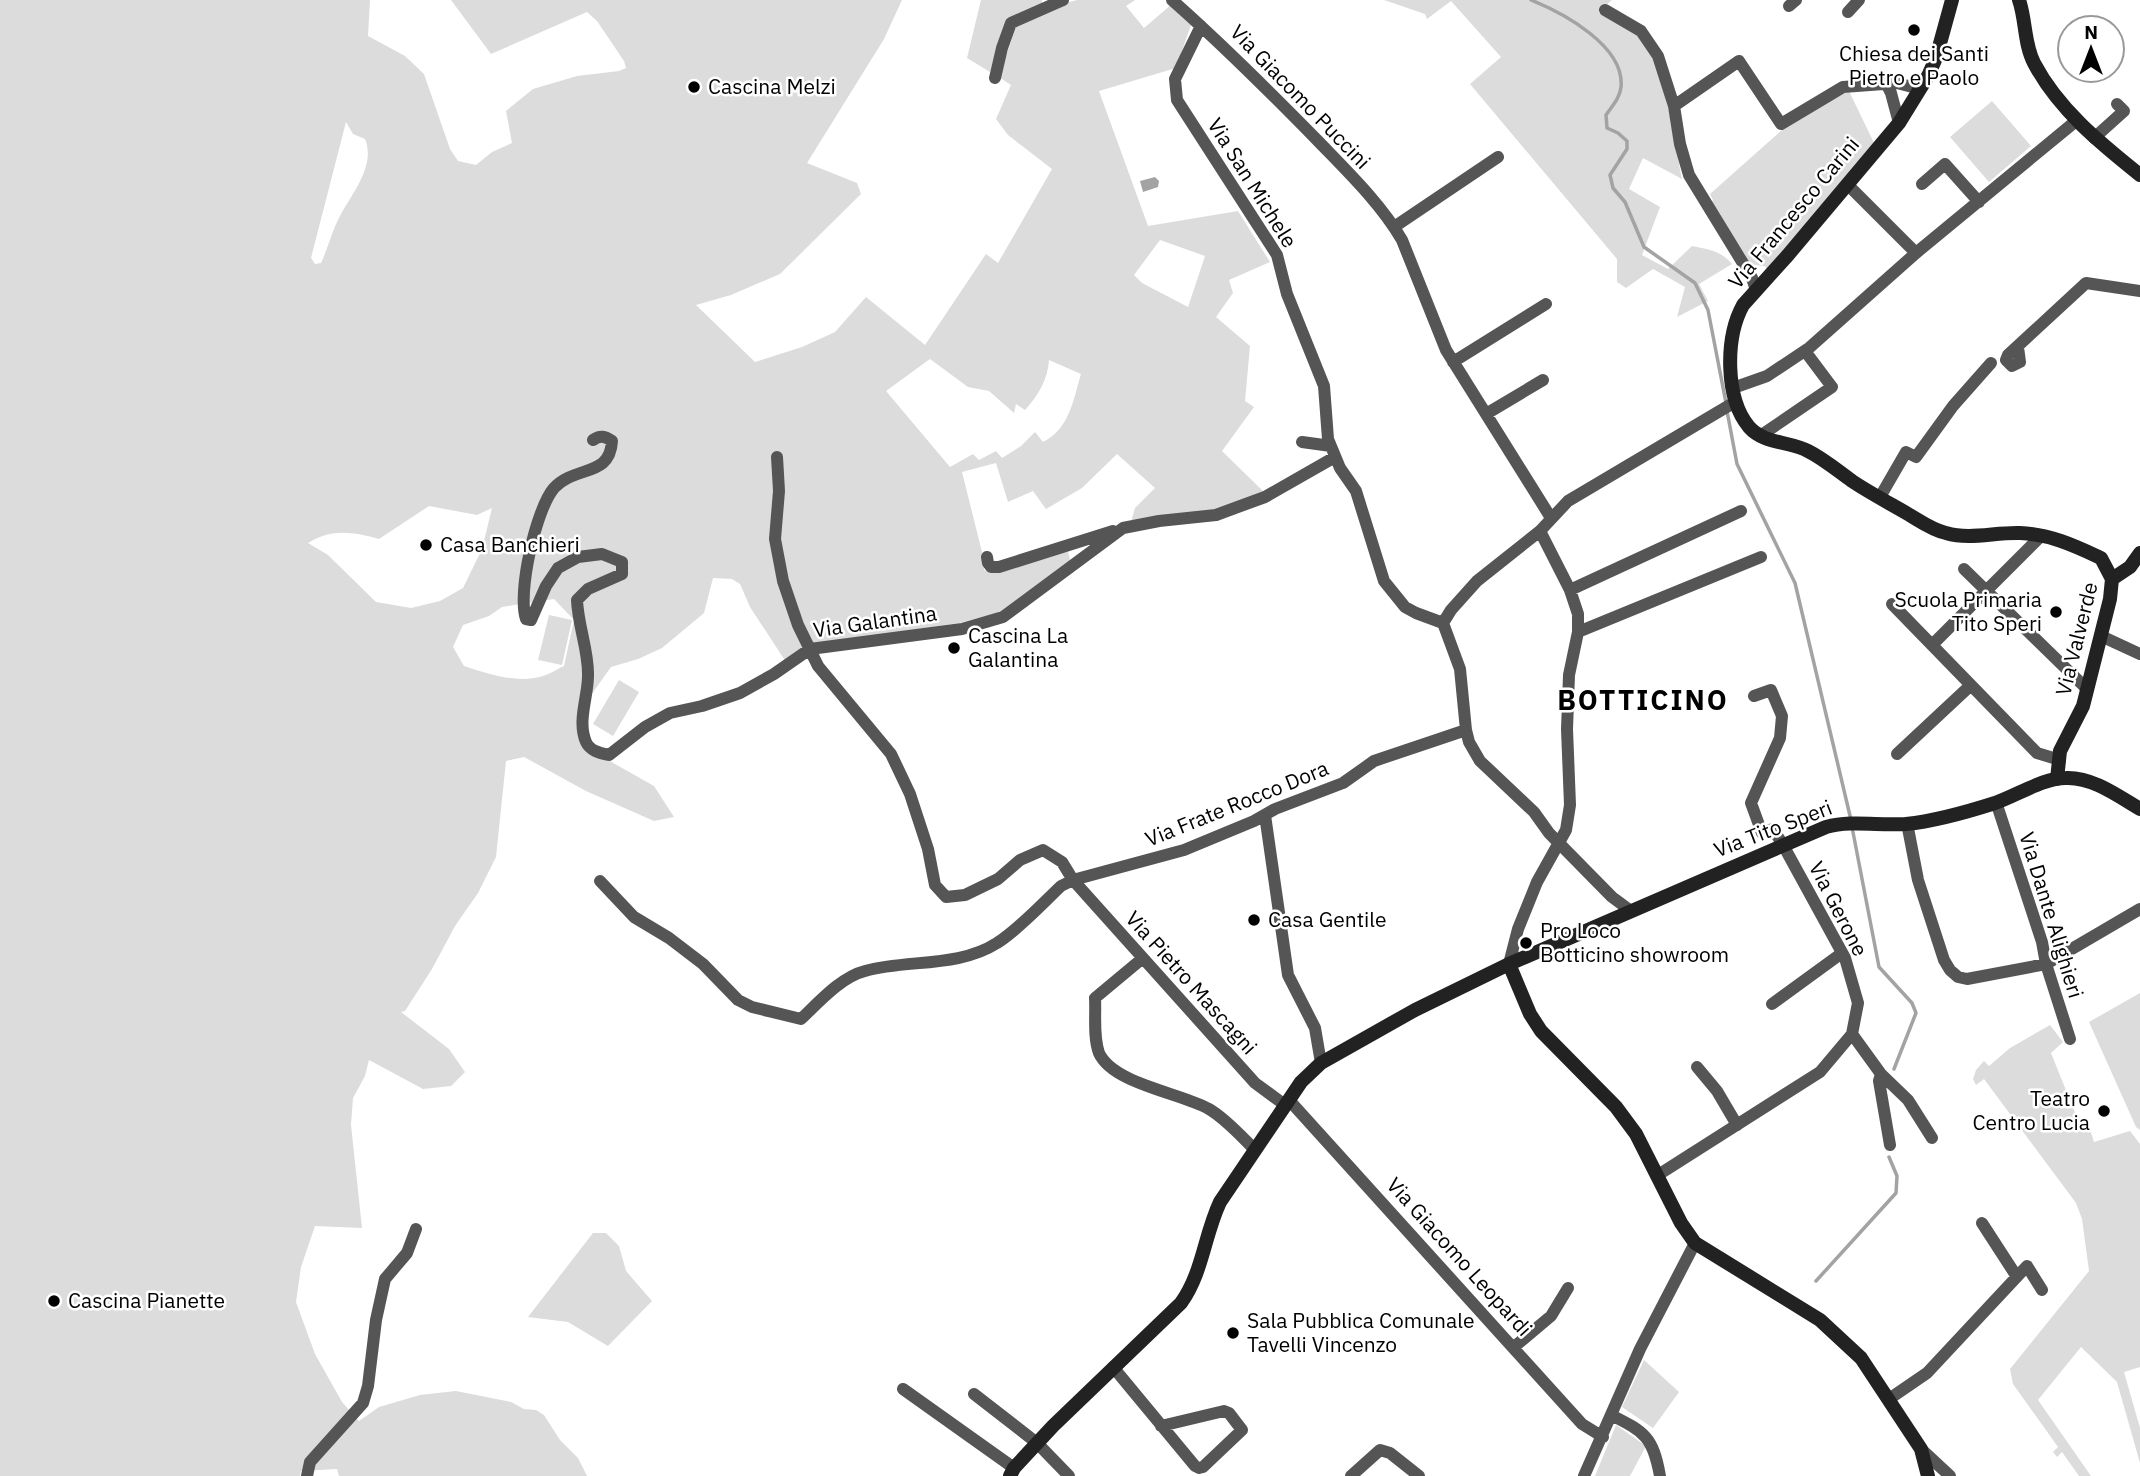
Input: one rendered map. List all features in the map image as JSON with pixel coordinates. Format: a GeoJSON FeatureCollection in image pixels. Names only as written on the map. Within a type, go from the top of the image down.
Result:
{"type":"FeatureCollection","features":[{"type":"Feature","properties":{"kind":"street"},"geometry":{"type":"LineString","coordinates":[[995,78],[1011,23],[1063,0]]}},
{"type":"Feature","properties":{"kind":"street","name":"Via Giacomo Puccini"},"geometry":{"type":"LineString","coordinates":[[1172,0],[1234,55],[1330,154],[1394,227],[1402,240],[1446,350],[1551,518]]}},
{"type":"Feature","properties":{"kind":"street"},"geometry":{"type":"LineString","coordinates":[[1848,12],[1859,0]]}},
{"type":"Feature","properties":{"kind":"street","name":"Via Francesco Carini"},"geometry":{"type":"LineString","coordinates":[[1733,398],[1731,334],[1743,305],[1788,256],[1899,122],[1936,58],[1952,0]]}},
{"type":"Feature","properties":{"kind":"street"},"geometry":{"type":"LineString","coordinates":[[2019,0],[2033,61],[2076,121],[2140,175]]}},
{"type":"Feature","properties":{"kind":"street"},"geometry":{"type":"LineString","coordinates":[[1605,10],[1641,31],[1658,55],[1674,106],[1680,145],[1689,175],[1752,278],[1756,290]]}},
{"type":"Feature","properties":{"kind":"street","name":"Via San Michele"},"geometry":{"type":"LineString","coordinates":[[1201,26],[1175,79],[1177,100],[1278,255],[1287,295],[1324,386],[1328,439],[1356,491],[1384,581],[1405,607],[1443,623]]}},
{"type":"Feature","properties":{"kind":"street"},"geometry":{"type":"LineString","coordinates":[[1674,106],[1740,61],[1781,124],[1843,87],[1897,83],[1920,89]]}},
{"type":"Feature","properties":{"kind":"street"},"geometry":{"type":"LineString","coordinates":[[1886,83],[1899,122]]}},
{"type":"Feature","properties":{"kind":"street"},"geometry":{"type":"LineString","coordinates":[[2094,138],[2124,111],[2118,104]]}},
{"type":"Feature","properties":{"kind":"street"},"geometry":{"type":"LineString","coordinates":[[1631,911],[1612,897],[1549,833],[1534,812],[1480,761],[1469,742],[1462,681],[1443,623],[1477,581],[1540,531],[1576,495],[1720,412],[1733,398],[1805,351],[1916,253],[2076,121]]}},
{"type":"Feature","properties":{"kind":"street"},"geometry":{"type":"LineString","coordinates":[[1394,227],[1498,157]]}},
{"type":"Feature","properties":{"kind":"street"},"geometry":{"type":"LineString","coordinates":[[1922,184],[1945,164],[1979,201]]}},
{"type":"Feature","properties":{"kind":"street"},"geometry":{"type":"LineString","coordinates":[[1847,184],[1916,253]]}},
{"type":"Feature","properties":{"kind":"street"},"geometry":{"type":"LineString","coordinates":[[2018,347],[2087,283],[2140,291]]}},
{"type":"Feature","properties":{"kind":"street"},"geometry":{"type":"LineString","coordinates":[[1453,362],[1546,304]]}},
{"type":"Feature","properties":{"kind":"street"},"geometry":{"type":"LineString","coordinates":[[1760,436],[1832,387],[1805,351]]}},
{"type":"Feature","properties":{"kind":"street"},"geometry":{"type":"LineString","coordinates":[[1880,497],[1906,452],[1916,457],[1953,406],[1991,363]]}},
{"type":"Feature","properties":{"kind":"street"},"geometry":{"type":"LineString","coordinates":[[1486,414],[1544,380]]}},
{"type":"Feature","properties":{"kind":"street"},"geometry":{"type":"LineString","coordinates":[[1733,398],[1747,425],[1760,436],[1807,450],[1928,526],[1945,533],[1968,537],[2019,533],[2042,535],[2101,558],[2112,579]]}},
{"type":"Feature","properties":{"kind":"street","name":"Via Galantina"},"geometry":{"type":"LineString","coordinates":[[593,440],[606,436],[612,441],[612,452],[604,464],[565,479],[554,488],[544,503],[526,569],[522,607],[526,619],[531,620],[546,586],[558,568],[578,557],[602,554],[622,562],[622,574],[588,589],[577,600],[578,621],[589,676],[583,715],[586,743],[596,752],[609,755],[645,727],[670,713],[702,706],[740,692],[774,674],[810,649],[962,629],[1003,617],[1123,528]]}},
{"type":"Feature","properties":{"kind":"street"},"geometry":{"type":"LineString","coordinates":[[1302,442],[1333,452]]}},
{"type":"Feature","properties":{"kind":"street","name":"Via Galantina"},"geometry":{"type":"LineString","coordinates":[[987,557],[991,567],[999,567],[1102,533],[1158,521],[1216,515],[1265,497],[1333,452]]}},
{"type":"Feature","properties":{"kind":"street"},"geometry":{"type":"LineString","coordinates":[[777,457],[779,491],[775,539],[783,581],[798,625],[810,649]]}},
{"type":"Feature","properties":{"kind":"street"},"geometry":{"type":"LineString","coordinates":[[1570,590],[1741,511]]}},
{"type":"Feature","properties":{"kind":"street"},"geometry":{"type":"LineString","coordinates":[[1540,531],[1570,590],[1578,614],[1578,632],[1569,675],[1567,729],[1570,805],[1566,830],[1537,882],[1518,929],[1508,964],[1530,1014],[1541,1031],[1616,1107],[1636,1134],[1681,1223],[1695,1243],[1820,1320],[1861,1357],[1921,1449],[1950,1476]]}},
{"type":"Feature","properties":{"kind":"street"},"geometry":{"type":"LineString","coordinates":[[1933,644],[2042,535]]}},
{"type":"Feature","properties":{"kind":"street","name":"Via Valverde"},"geometry":{"type":"LineString","coordinates":[[2063,778],[2060,760],[2064,743],[2080,715],[2101,636],[2112,579],[2130,568],[2140,553]]}},
{"type":"Feature","properties":{"kind":"street"},"geometry":{"type":"LineString","coordinates":[[1578,632],[1761,557]]}},
{"type":"Feature","properties":{"kind":"street"},"geometry":{"type":"LineString","coordinates":[[1964,569],[2087,689]]}},
{"type":"Feature","properties":{"kind":"street"},"geometry":{"type":"LineString","coordinates":[[1892,604],[2037,753],[2060,760]]}},
{"type":"Feature","properties":{"kind":"street"},"geometry":{"type":"LineString","coordinates":[[2101,636],[2140,654]]}},
{"type":"Feature","properties":{"kind":"street","name":"Via Pietro Mascagni"},"geometry":{"type":"LineString","coordinates":[[810,649],[818,666],[891,754],[910,794],[928,849],[935,885],[946,897],[965,895],[998,880],[1020,860],[1043,850],[1062,862],[1073,880],[1255,1083],[1287,1102]]}},
{"type":"Feature","properties":{"kind":"street"},"geometry":{"type":"LineString","coordinates":[[1897,754],[1971,685]]}},
{"type":"Feature","properties":{"kind":"street"},"geometry":{"type":"LineString","coordinates":[[1754,696],[1771,690],[1782,716],[1780,738],[1751,803],[1762,833],[1773,829],[1783,845]]}},
{"type":"Feature","properties":{"kind":"street","name":"Via Frate Rocco Dora"},"geometry":{"type":"LineString","coordinates":[[600,881],[634,917],[668,937],[702,964],[738,1000],[752,1007],[801,1019],[832,991],[863,971],[975,953],[997,943],[1061,886],[1073,880],[1184,850],[1275,809],[1343,783],[1374,761],[1466,730]]}},
{"type":"Feature","properties":{"kind":"street"},"geometry":{"type":"LineString","coordinates":[[2064,743],[2063,778],[2094,784],[2140,809]]}},
{"type":"Feature","properties":{"kind":"street","name":"Via Tito Speri"},"geometry":{"type":"LineString","coordinates":[[1012,1472],[1112,1367],[1181,1303],[1189,1292],[1201,1263],[1216,1210],[1287,1102],[1311,1070],[1321,1063],[1415,1010],[1508,964],[1826,827],[1839,824],[1907,824],[1953,815],[2063,778]]}},
{"type":"Feature","properties":{"kind":"street","name":"Via Dante Alighieri"},"geometry":{"type":"LineString","coordinates":[[1996,802],[2042,942],[2046,964],[2070,1039]]}},
{"type":"Feature","properties":{"kind":"street"},"geometry":{"type":"LineString","coordinates":[[1265,815],[1288,975],[1315,1028],[1321,1063]]}},
{"type":"Feature","properties":{"kind":"street"},"geometry":{"type":"LineString","coordinates":[[1907,824],[1918,880],[1950,970],[1958,977],[1977,978],[2046,964],[2140,909]]}},
{"type":"Feature","properties":{"kind":"street","name":"Via Gerone"},"geometry":{"type":"LineString","coordinates":[[1783,845],[1842,953],[1858,1003],[1852,1034]]}},
{"type":"Feature","properties":{"kind":"street"},"geometry":{"type":"LineString","coordinates":[[1772,1004],[1842,953]]}},
{"type":"Feature","properties":{"kind":"street"},"geometry":{"type":"LineString","coordinates":[[1143,958],[1095,998],[1099,1053],[1113,1069],[1131,1079],[1176,1094],[1211,1110],[1255,1149]]}},
{"type":"Feature","properties":{"kind":"street"},"geometry":{"type":"LineString","coordinates":[[1658,1175],[1820,1072],[1852,1034],[1881,1074],[1908,1100],[1932,1138]]}},
{"type":"Feature","properties":{"kind":"street"},"geometry":{"type":"LineString","coordinates":[[1697,1067],[1717,1091],[1737,1125]]}},
{"type":"Feature","properties":{"kind":"street"},"geometry":{"type":"LineString","coordinates":[[1881,1074],[1879,1082],[1890,1145]]}},
{"type":"Feature","properties":{"kind":"street","name":"Via Giacomo Leopardi"},"geometry":{"type":"LineString","coordinates":[[1287,1102],[1582,1423],[1603,1437]]}},
{"type":"Feature","properties":{"kind":"street"},"geometry":{"type":"LineString","coordinates":[[1982,1223],[2017,1277]]}},
{"type":"Feature","properties":{"kind":"street"},"geometry":{"type":"LineString","coordinates":[[307,1476],[310,1462],[363,1403],[385,1279],[407,1253],[416,1229]]}},
{"type":"Feature","properties":{"kind":"street"},"geometry":{"type":"LineString","coordinates":[[1584,1476],[1640,1349],[1695,1243]]}},
{"type":"Feature","properties":{"kind":"street"},"geometry":{"type":"LineString","coordinates":[[1889,1399],[1927,1373],[2027,1266],[2042,1290]]}},
{"type":"Feature","properties":{"kind":"street"},"geometry":{"type":"LineString","coordinates":[[1514,1347],[1551,1316],[1567,1288]]}},
{"type":"Feature","properties":{"kind":"street"},"geometry":{"type":"LineString","coordinates":[[1112,1367],[1161,1426],[1199,1468],[1242,1430],[1224,1411],[1161,1426]]}},
{"type":"Feature","properties":{"kind":"street"},"geometry":{"type":"LineString","coordinates":[[903,1389],[1012,1472]]}},
{"type":"Feature","properties":{"kind":"street"},"geometry":{"type":"LineString","coordinates":[[974,1394],[1037,1443],[1069,1476]]}},
{"type":"Feature","properties":{"kind":"street"},"geometry":{"type":"LineString","coordinates":[[1611,1415],[1634,1426],[1650,1439],[1660,1476]]}},
{"type":"Feature","properties":{"kind":"street"},"geometry":{"type":"LineString","coordinates":[[1921,1449],[1928,1476]]}},
{"type":"Feature","properties":{"kind":"street"},"geometry":{"type":"LineString","coordinates":[[1351,1476],[1380,1450],[1390,1452],[1419,1476]]}},
{"type":"Feature","properties":{"kind":"shaded area"},"geometry":{"type":"Polygon","coordinates":[[[0,0],[370,0],[368,36],[405,56],[424,74],[450,149],[458,161],[476,165],[492,152],[512,143],[506,111],[533,89],[577,76],[626,68],[597,21],[587,12],[491,54],[451,0],[902,0],[884,39],[807,163],[857,183],[861,194],[780,274],[731,295],[696,305],[755,362],[802,347],[835,332],[866,297],[925,345],[986,254],[998,263],[1052,169],[1008,135],[996,119],[1011,85],[999,77],[1016,27],[1065,3],[1077,0],[1135,0],[1126,6],[1144,28],[1172,4],[1192,22],[1176,68],[1099,91],[1148,226],[1238,211],[1270,262],[1229,280],[1233,293],[1216,317],[1250,346],[1245,401],[1254,407],[1222,451],[1265,493],[1213,511],[1131,522],[1135,508],[1155,488],[1117,454],[1082,488],[1046,509],[1033,491],[1008,502],[996,463],[962,472],[984,570],[994,573],[1067,546],[1071,565],[1001,612],[959,623],[815,644],[786,662],[750,607],[740,584],[732,579],[713,578],[704,613],[662,648],[611,667],[589,698],[580,738],[608,760],[654,786],[674,817],[654,821],[586,791],[524,757],[506,761],[496,857],[478,893],[455,926],[432,969],[405,1011],[401,1012],[449,1049],[465,1072],[451,1086],[423,1089],[369,1060],[365,1076],[353,1098],[351,1125],[362,1228],[315,1226],[301,1267],[296,1302],[315,1354],[342,1402],[359,1421],[379,1407],[420,1395],[456,1391],[511,1402],[544,1415],[560,1440],[578,1458],[587,1476],[339,1476],[337,1469],[301,1471],[300,1476],[0,1476],[0,0]],[[346,122],[311,258],[315,264],[321,263],[337,222],[365,169],[368,149],[365,139],[353,134],[346,122]],[[1160,240],[1134,275],[1142,283],[1188,307],[1205,256],[1160,240]],[[930,359],[886,391],[950,467],[973,454],[979,460],[996,451],[1002,458],[1021,446],[1035,432],[1043,442],[1052,436],[1069,413],[1081,374],[1049,360],[1047,374],[1038,393],[1025,410],[1016,404],[1014,413],[989,391],[968,387],[930,359]],[[429,506],[379,539],[352,533],[334,533],[308,543],[328,555],[376,602],[411,608],[440,601],[463,588],[482,549],[492,508],[477,515],[429,506]],[[554,599],[502,607],[489,616],[463,625],[453,647],[464,666],[493,675],[523,679],[543,676],[564,666],[574,620],[554,599]]]}},
{"type":"Feature","properties":{"kind":"shaded area"},"geometry":{"type":"Polygon","coordinates":[[[981,0],[1042,0],[1042,4],[1007,19],[990,72],[967,58],[981,0]]]}},
{"type":"Feature","properties":{"kind":"shaded area"},"geometry":{"type":"Polygon","coordinates":[[[1384,0],[1612,0],[1598,12],[1636,34],[1646,46],[1667,102],[1682,179],[1643,158],[1629,189],[1660,207],[1642,255],[1668,269],[1692,246],[1724,256],[1732,264],[1699,284],[1708,301],[1677,317],[1685,287],[1653,269],[1626,288],[1617,282],[1617,259],[1470,84],[1501,57],[1451,1],[1427,19],[1425,14],[1384,0]]]}},
{"type":"Feature","properties":{"kind":"shaded area"},"geometry":{"type":"Polygon","coordinates":[[[1849,91],[1875,145],[1768,269],[1755,265],[1750,269],[1711,203],[1713,200],[1710,194],[1792,121],[1849,91]]]}},
{"type":"Feature","properties":{"kind":"shaded area"},"geometry":{"type":"Polygon","coordinates":[[[1992,101],[2031,146],[1989,182],[1950,137],[1992,101]]]}},
{"type":"Feature","properties":{"kind":"shaded area"},"geometry":{"type":"Polygon","coordinates":[[[1155,177],[1159,181],[1158,187],[1143,192],[1140,181],[1155,177]]]}},
{"type":"Feature","properties":{"kind":"shaded area"},"geometry":{"type":"Polygon","coordinates":[[[549,615],[572,620],[562,665],[538,660],[549,615]]]}},
{"type":"Feature","properties":{"kind":"shaded area"},"geometry":{"type":"Polygon","coordinates":[[[619,680],[639,692],[613,736],[593,724],[619,680]]]}},
{"type":"Feature","properties":{"kind":"shaded area"},"geometry":{"type":"Polygon","coordinates":[[[2140,993],[2140,1130],[2136,1127],[2089,1022],[2140,993]]]}},
{"type":"Feature","properties":{"kind":"shaded area"},"geometry":{"type":"Polygon","coordinates":[[[2050,1025],[2063,1042],[2051,1053],[2080,1125],[2088,1123],[2094,1142],[2130,1131],[2140,1144],[2140,1367],[2124,1372],[2140,1428],[2140,1463],[2117,1382],[2081,1347],[2038,1400],[2091,1476],[2079,1476],[2062,1452],[2057,1457],[2053,1452],[2058,1447],[2013,1384],[2010,1369],[2089,1271],[2082,1219],[2076,1203],[1984,1079],[1976,1085],[1973,1079],[1976,1070],[1984,1061],[1989,1066],[2010,1048],[2050,1025]]]}},
{"type":"Feature","properties":{"kind":"shaded area"},"geometry":{"type":"Polygon","coordinates":[[[593,1233],[606,1233],[619,1246],[626,1271],[652,1301],[608,1346],[568,1322],[528,1317],[593,1233]]]}},
{"type":"Feature","properties":{"kind":"shaded area"},"geometry":{"type":"Polygon","coordinates":[[[1644,1360],[1679,1392],[1653,1428],[1622,1407],[1644,1360]]]}},
{"type":"Feature","properties":{"kind":"shaded area"},"geometry":{"type":"Polygon","coordinates":[[[1616,1425],[1646,1446],[1630,1476],[1595,1476],[1616,1425]]]}},
{"type":"Feature","properties":{"kind":"waterway"},"geometry":{"type":"LineString","coordinates":[[1531,0],[1559,13],[1590,33],[1603,45],[1620,72],[1621,87],[1606,115],[1607,128],[1627,141],[1627,149],[1610,175],[1613,188],[1625,202],[1644,247],[1695,283],[1708,310],[1726,403]]}},
{"type":"Feature","properties":{"kind":"waterway"},"geometry":{"type":"LineString","coordinates":[[1727,411],[1737,464],[1795,583],[1851,820]]}},
{"type":"Feature","properties":{"kind":"waterway"},"geometry":{"type":"LineString","coordinates":[[1852,827],[1879,967],[1912,1003],[1916,1013],[1894,1069]]}},
{"type":"Feature","properties":{"kind":"waterway"},"geometry":{"type":"LineString","coordinates":[[1816,1281],[1896,1193],[1897,1176],[1889,1157]]}},
{"type":"Feature","properties":{"kind":"place","name":"Chiesa dei Santi Pietro e Paolo"},"geometry":{"type":"Point","coordinates":[1914,30]}},
{"type":"Feature","properties":{"kind":"place","name":"Cascina Melzi"},"geometry":{"type":"Point","coordinates":[694,87]}},
{"type":"Feature","properties":{"kind":"place","name":"Casa Banchieri"},"geometry":{"type":"Point","coordinates":[426,545]}},
{"type":"Feature","properties":{"kind":"place","name":"Scuola Primaria Tito Speri"},"geometry":{"type":"Point","coordinates":[2056,612]}},
{"type":"Feature","properties":{"kind":"place","name":"Cascina La Galantina"},"geometry":{"type":"Point","coordinates":[954,648]}},
{"type":"Feature","properties":{"kind":"place","name":"Casa Gentile"},"geometry":{"type":"Point","coordinates":[1254,920]}},
{"type":"Feature","properties":{"kind":"place","name":"Pro Loco Botticino showroom"},"geometry":{"type":"Point","coordinates":[1526,943]}},
{"type":"Feature","properties":{"kind":"place","name":"Teatro Centro Lucia"},"geometry":{"type":"Point","coordinates":[2104,1111]}},
{"type":"Feature","properties":{"kind":"place","name":"Cascina Pianette"},"geometry":{"type":"Point","coordinates":[54,1301]}},
{"type":"Feature","properties":{"kind":"place","name":"Sala Pubblica Comunale Tavelli Vincenzo"},"geometry":{"type":"Point","coordinates":[1233,1333]}},
{"type":"Feature","properties":{"kind":"district","name":"BOTTICINO"},"geometry":{"type":"Point","coordinates":[1643,700]}}]}
